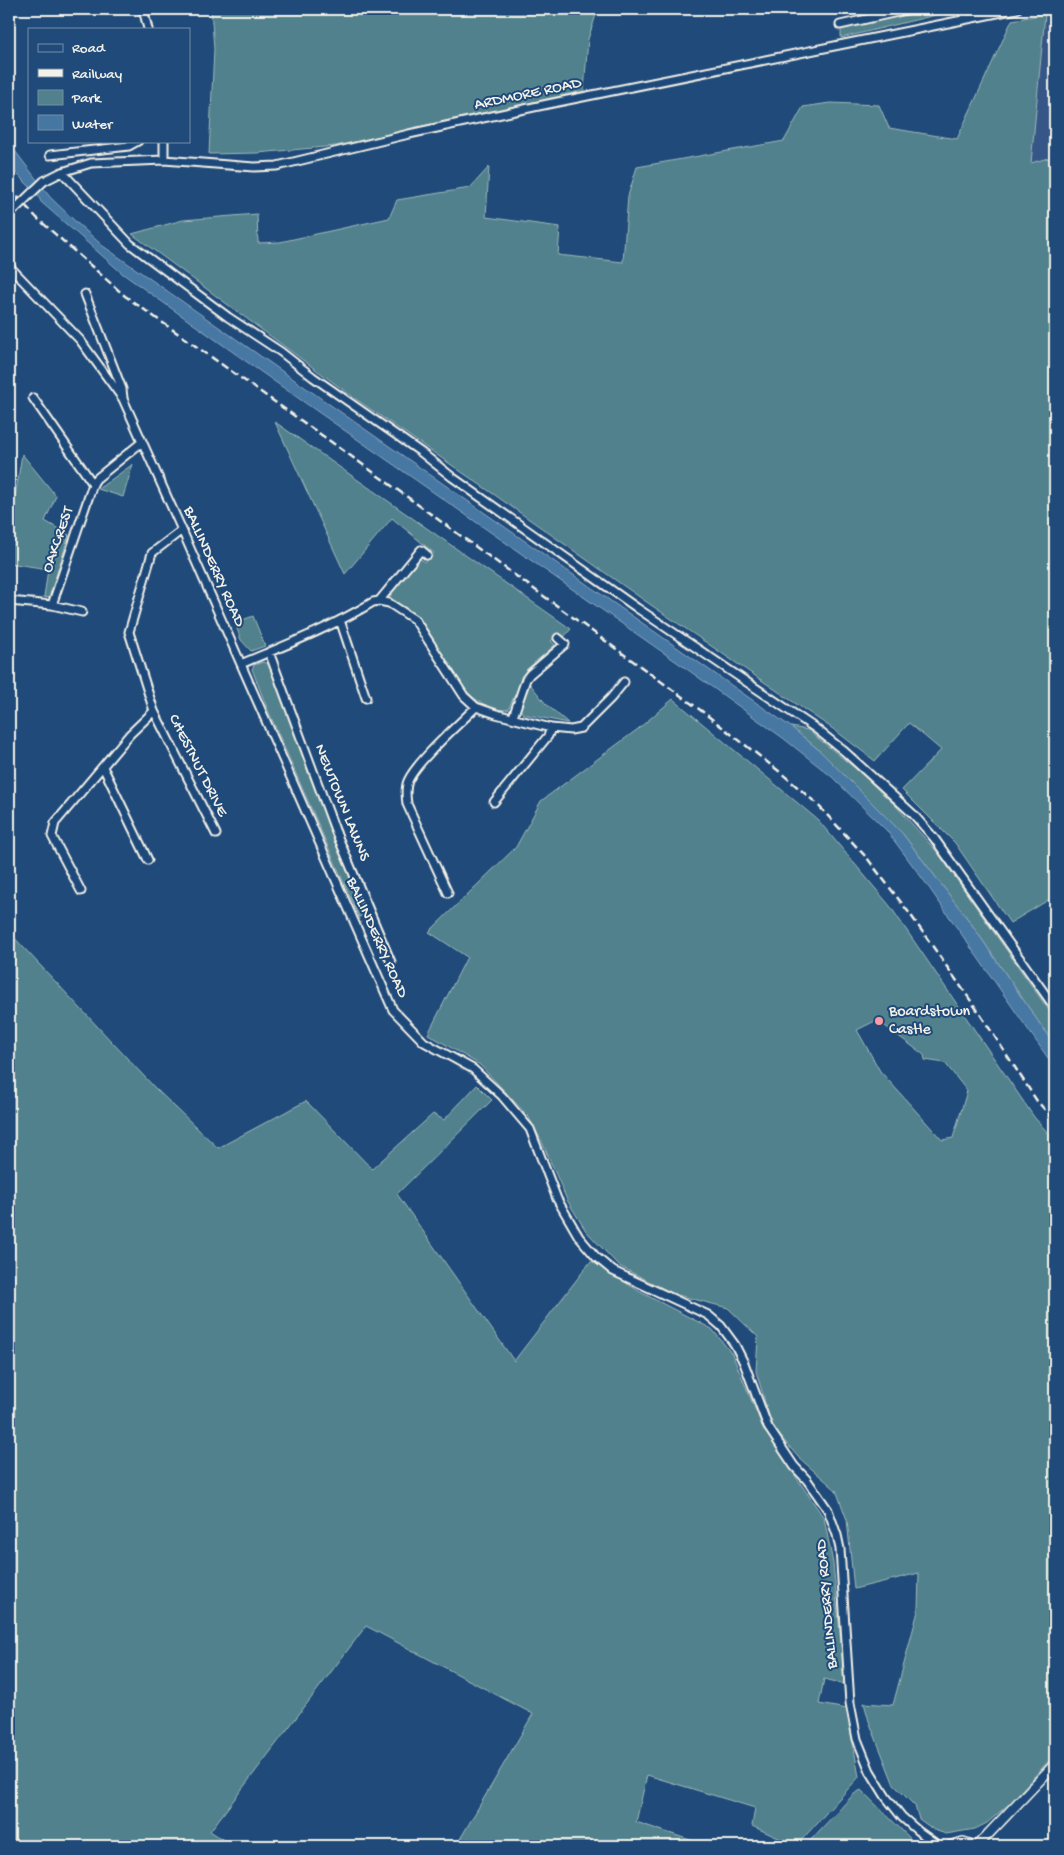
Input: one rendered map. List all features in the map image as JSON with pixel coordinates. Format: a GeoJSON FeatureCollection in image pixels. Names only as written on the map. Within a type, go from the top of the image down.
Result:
{"type":"FeatureCollection","features":[{"type":"Feature","properties":{"kind":"main road"},"geometry":{"type":"LineString","coordinates":[[950,1846],[963,1842],[976,1846],[1055,1764]]}},
{"type":"Feature","properties":{"kind":"street"},"geometry":{"type":"LineString","coordinates":[[143,9],[148,28]]}},
{"type":"Feature","properties":{"kind":"street"},"geometry":{"type":"LineString","coordinates":[[840,25],[911,9]]}},
{"type":"Feature","properties":{"kind":"street"},"geometry":{"type":"LineString","coordinates":[[962,9],[965,18]]}},
{"type":"Feature","properties":{"kind":"street","name":"ARDMORE ROAD"},"geometry":{"type":"LineString","coordinates":[[11,212],[44,181],[62,172],[90,163],[164,160],[254,167],[276,166],[409,134],[548,104],[965,18],[1017,9]]}},
{"type":"Feature","properties":{"kind":"street"},"geometry":{"type":"LineString","coordinates":[[50,155],[129,146],[136,142]]}},
{"type":"Feature","properties":{"kind":"street"},"geometry":{"type":"LineString","coordinates":[[164,142],[164,160]]}},
{"type":"Feature","properties":{"kind":"street"},"geometry":{"type":"LineString","coordinates":[[62,172],[130,244],[228,317],[281,352],[452,477],[637,608],[815,728],[844,750],[913,814],[934,838],[1055,1008]]}},
{"type":"Feature","properties":{"kind":"street","name":"BALLINDERRY ROAD"},"geometry":{"type":"LineString","coordinates":[[9,266],[80,340],[122,399],[182,530],[393,1010],[424,1042],[473,1069],[502,1096],[530,1129],[557,1199],[579,1237],[596,1257],[613,1271],[708,1315],[721,1326],[735,1345],[744,1363],[768,1427],[794,1466],[818,1495],[833,1522],[840,1549],[850,1703],[857,1739],[870,1771],[886,1797],[902,1817],[939,1846]]}},
{"type":"Feature","properties":{"kind":"street"},"geometry":{"type":"LineString","coordinates":[[85,294],[122,389],[122,399]]}},
{"type":"Feature","properties":{"kind":"street"},"geometry":{"type":"LineString","coordinates":[[34,398],[93,484]]}},
{"type":"Feature","properties":{"kind":"street","name":"OAKCREST"},"geometry":{"type":"LineString","coordinates":[[52,605],[93,484],[96,479],[142,442]]}},
{"type":"Feature","properties":{"kind":"street","name":"CHESTNUT DRIVE"},"geometry":{"type":"LineString","coordinates":[[182,530],[152,553],[129,632],[154,711],[216,834]]}},
{"type":"Feature","properties":{"kind":"street"},"geometry":{"type":"LineString","coordinates":[[379,601],[421,550],[427,555]]}},
{"type":"Feature","properties":{"kind":"street"},"geometry":{"type":"LineString","coordinates":[[9,601],[52,605],[82,612]]}},
{"type":"Feature","properties":{"kind":"street"},"geometry":{"type":"LineString","coordinates":[[241,664],[340,620],[373,602],[379,601],[389,603],[415,620],[464,696],[476,707],[552,728],[571,730],[580,728],[611,698],[624,682]]}},
{"type":"Feature","properties":{"kind":"street"},"geometry":{"type":"LineString","coordinates":[[340,620],[366,698]]}},
{"type":"Feature","properties":{"kind":"street"},"geometry":{"type":"LineString","coordinates":[[513,717],[526,679],[565,644],[558,638]]}},
{"type":"Feature","properties":{"kind":"street","name":"NEWTOWN LAWNS"},"geometry":{"type":"LineString","coordinates":[[269,652],[335,830],[391,962]]}},
{"type":"Feature","properties":{"kind":"street"},"geometry":{"type":"LineString","coordinates":[[448,893],[407,804],[406,792],[408,781],[422,762],[476,707]]}},
{"type":"Feature","properties":{"kind":"street","name":"CHESTNUT DRIVE"},"geometry":{"type":"LineString","coordinates":[[81,892],[52,836],[55,823],[130,734],[154,711]]}},
{"type":"Feature","properties":{"kind":"street"},"geometry":{"type":"LineString","coordinates":[[494,802],[548,736],[552,728]]}},
{"type":"Feature","properties":{"kind":"street"},"geometry":{"type":"LineString","coordinates":[[103,767],[148,860]]}},
{"type":"Feature","properties":{"kind":"shaded area"},"geometry":{"type":"Polygon","coordinates":[[[1055,12],[1055,156],[1031,164],[1045,14],[1055,12]]]}},
{"type":"Feature","properties":{"kind":"green space"},"geometry":{"type":"Polygon","coordinates":[[[211,9],[598,9],[588,39],[584,91],[336,146],[257,153],[209,154],[214,49],[211,9]]]}},
{"type":"Feature","properties":{"kind":"green space"},"geometry":{"type":"Polygon","coordinates":[[[924,9],[950,9],[948,12],[841,38],[841,30],[924,9]]]}},
{"type":"Feature","properties":{"kind":"green space"},"geometry":{"type":"Polygon","coordinates":[[[1045,14],[1031,163],[1055,156],[1055,896],[1010,923],[955,843],[902,790],[941,750],[909,723],[875,761],[836,731],[648,603],[353,397],[132,234],[183,220],[257,214],[258,243],[280,242],[389,218],[397,200],[470,188],[489,167],[486,217],[560,227],[558,255],[623,262],[628,196],[637,167],[784,141],[803,107],[830,103],[879,105],[889,128],[957,139],[1012,20],[1045,14]]]}},
{"type":"Feature","properties":{"kind":"green space"},"geometry":{"type":"Polygon","coordinates":[[[275,422],[571,629],[564,637],[559,634],[551,641],[555,645],[526,670],[508,710],[492,708],[478,701],[467,691],[448,665],[423,623],[390,597],[392,590],[419,558],[425,562],[434,553],[392,518],[345,574],[275,422]]]}},
{"type":"Feature","properties":{"kind":"green space"},"geometry":{"type":"Polygon","coordinates":[[[22,454],[56,496],[45,521],[69,535],[49,598],[44,597],[48,569],[9,563],[9,535],[22,454]]]}},
{"type":"Feature","properties":{"kind":"green space"},"geometry":{"type":"Polygon","coordinates":[[[133,464],[123,497],[98,489],[133,464]]]}},
{"type":"Feature","properties":{"kind":"green space"},"geometry":{"type":"Polygon","coordinates":[[[253,616],[265,646],[251,651],[241,640],[235,623],[253,616]]]}},
{"type":"Feature","properties":{"kind":"green space"},"geometry":{"type":"Polygon","coordinates":[[[263,662],[268,664],[280,690],[308,772],[368,913],[359,917],[267,708],[252,669],[254,665],[263,662]]]}},
{"type":"Feature","properties":{"kind":"green space"},"geometry":{"type":"Polygon","coordinates":[[[530,684],[546,704],[568,723],[523,714],[520,709],[530,684]]]}},
{"type":"Feature","properties":{"kind":"green space"},"geometry":{"type":"Polygon","coordinates":[[[673,699],[818,820],[890,906],[1034,1117],[1055,1141],[1055,1754],[1009,1804],[987,1823],[975,1829],[946,1834],[934,1830],[919,1819],[915,1806],[894,1785],[864,1703],[893,1705],[918,1611],[919,1573],[854,1589],[847,1520],[836,1490],[798,1457],[772,1426],[756,1371],[758,1337],[728,1308],[674,1294],[619,1266],[586,1231],[567,1200],[542,1142],[528,1116],[480,1065],[428,1034],[467,957],[429,932],[516,847],[541,801],[638,729],[673,699]],[[877,1020],[857,1030],[880,1071],[942,1140],[953,1138],[967,1091],[945,1063],[925,1060],[924,1055],[877,1020]]]}},
{"type":"Feature","properties":{"kind":"green space"},"geometry":{"type":"Polygon","coordinates":[[[791,727],[808,730],[856,769],[896,806],[938,853],[1055,1019],[1055,1046],[970,922],[902,833],[819,750],[791,727]]]}},
{"type":"Feature","properties":{"kind":"green space"},"geometry":{"type":"Polygon","coordinates":[[[9,932],[155,1088],[218,1148],[306,1101],[372,1169],[433,1114],[444,1120],[477,1085],[492,1100],[397,1194],[514,1361],[591,1261],[642,1293],[712,1329],[732,1354],[764,1430],[824,1518],[833,1563],[845,1684],[824,1679],[819,1704],[847,1709],[859,1777],[796,1846],[752,1826],[755,1808],[647,1775],[636,1822],[708,1846],[456,1846],[533,1714],[366,1626],[210,1831],[233,1846],[9,1846],[9,932]]]}},
{"type":"Feature","properties":{"kind":"green space"},"geometry":{"type":"Polygon","coordinates":[[[861,1790],[918,1846],[805,1846],[854,1794],[861,1790]]]}},
{"type":"Feature","properties":{"kind":"water"},"geometry":{"type":"Polygon","coordinates":[[[9,143],[50,197],[103,246],[791,727],[819,750],[902,833],[970,922],[1055,1046],[1055,1068],[925,882],[887,831],[831,776],[783,738],[684,667],[123,274],[41,202],[38,195],[9,166],[9,143]]]}},
{"type":"Feature","properties":{"kind":"railway"},"geometry":{"type":"LineString","coordinates":[[9,188],[37,218],[125,296],[344,451],[699,709],[780,772],[816,803],[867,858],[910,914],[978,1011],[1037,1101],[1055,1121]]}},
{"type":"Feature","properties":{"kind":"place","name":"Boardstown Castle"},"geometry":{"type":"Point","coordinates":[879,1021]}}]}
